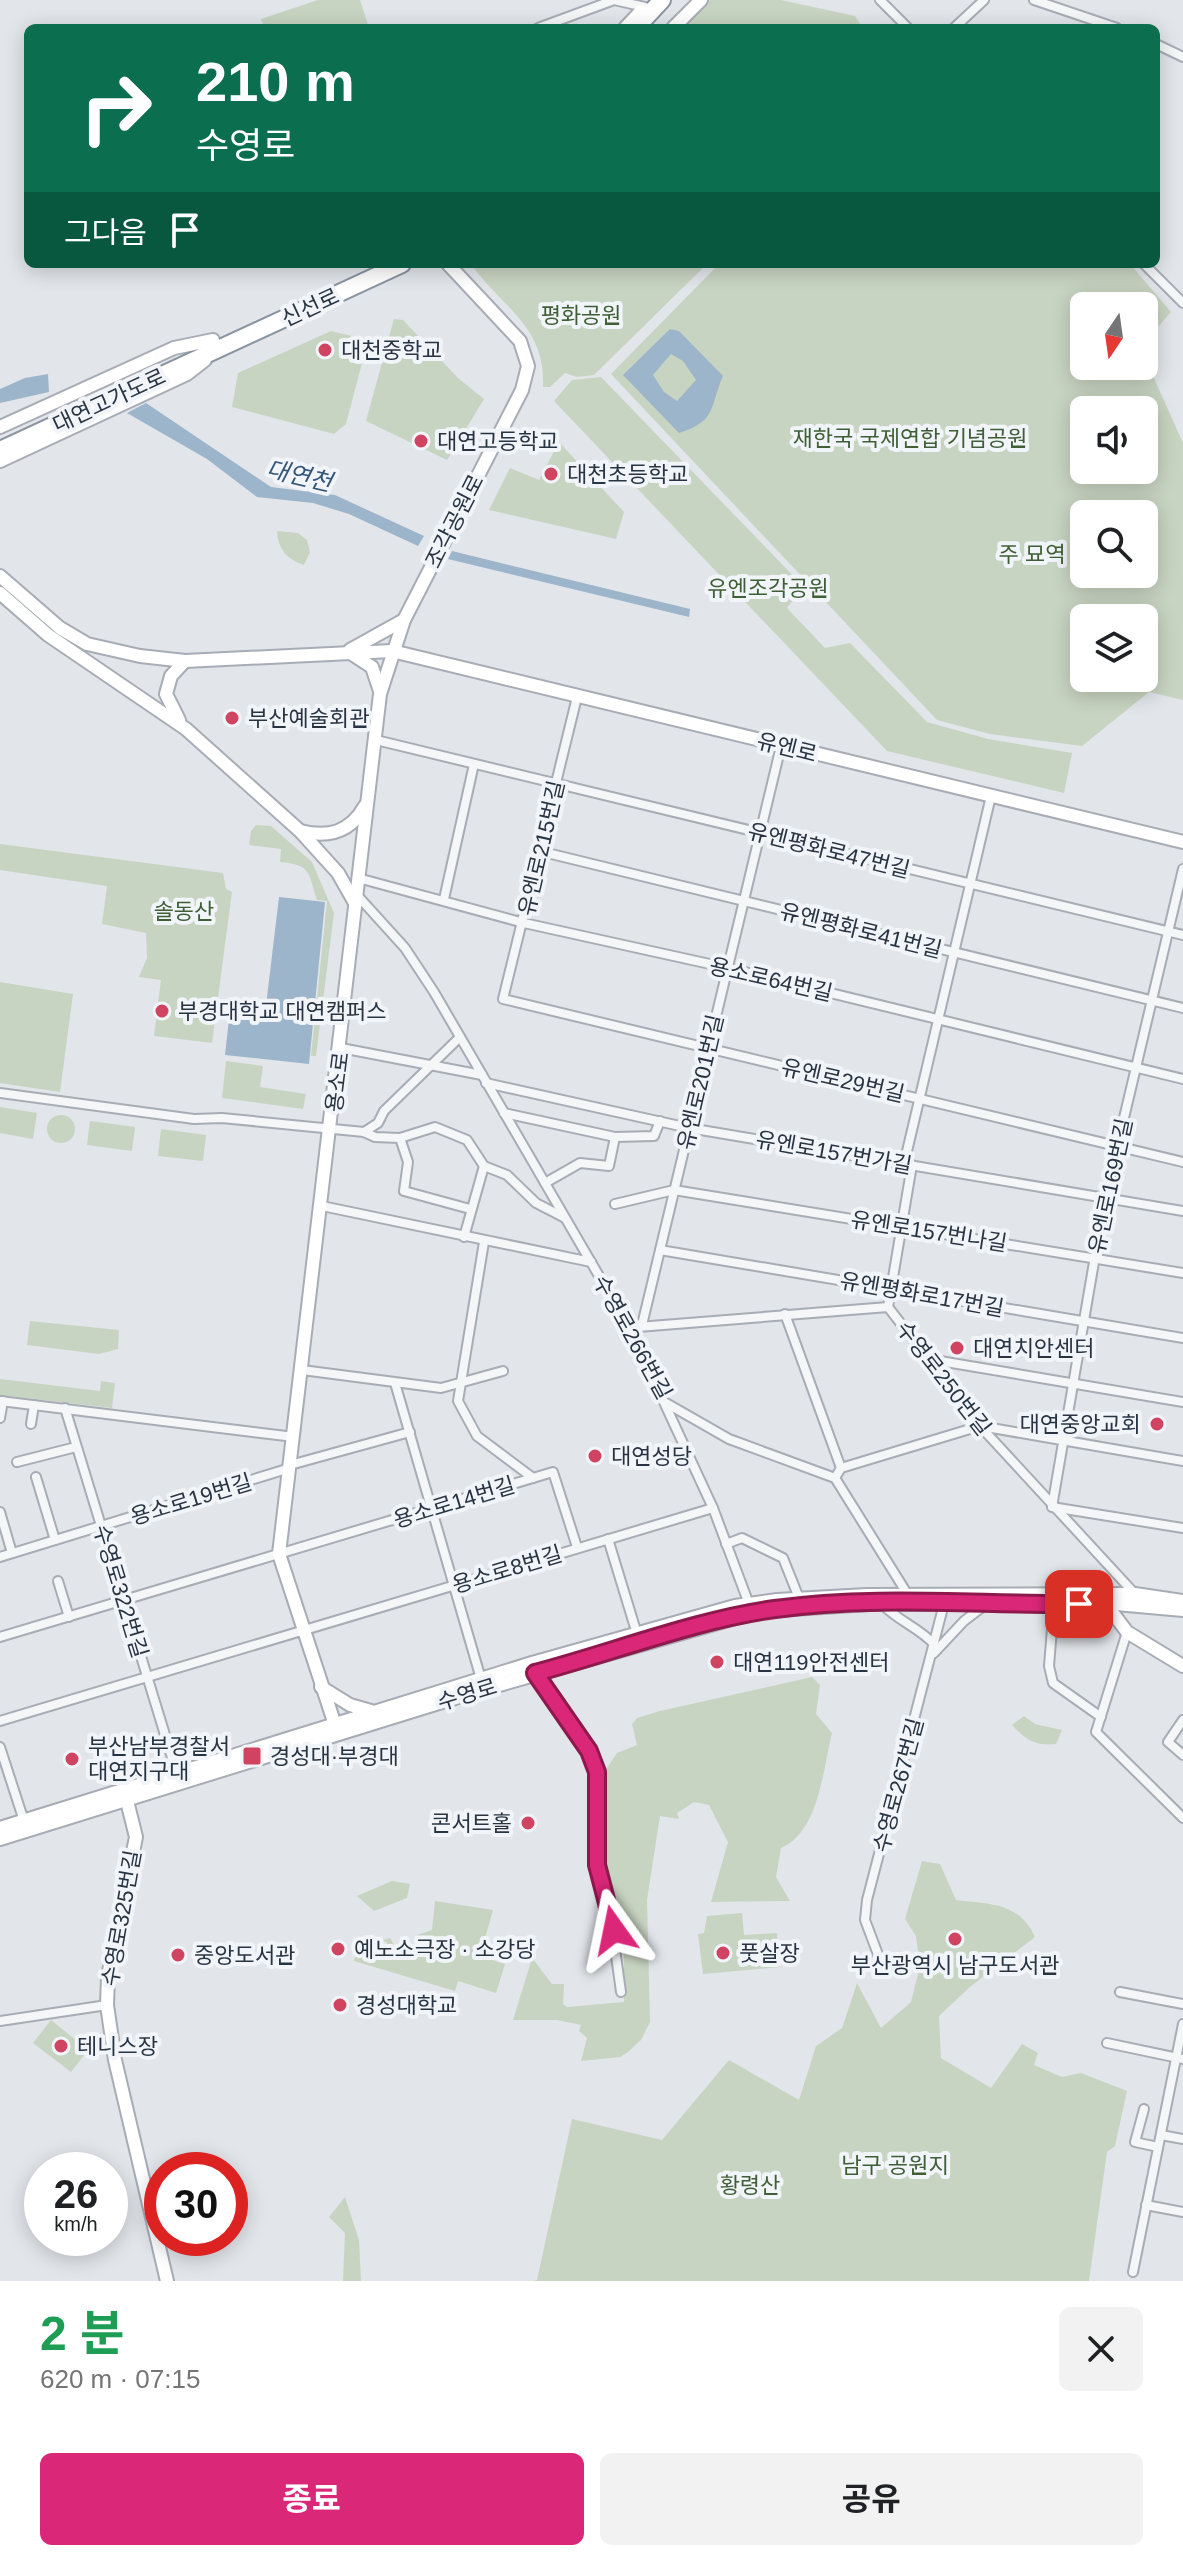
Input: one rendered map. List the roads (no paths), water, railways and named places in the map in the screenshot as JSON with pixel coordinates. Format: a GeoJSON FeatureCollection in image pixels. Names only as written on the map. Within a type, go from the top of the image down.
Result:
{"type":"FeatureCollection","features":[{"type":"Feature","properties":{"kind":"highway"},"geometry":{"type":"LineString","coordinates":[[640,24],[662,0]]}},
{"type":"Feature","properties":{"kind":"highway"},"geometry":{"type":"LineString","coordinates":[[654,24],[676,0]]}},
{"type":"Feature","properties":{"kind":"highway"},"geometry":{"type":"LineString","coordinates":[[216,344],[369,268]]}},
{"type":"Feature","properties":{"kind":"highway","name":"신선로"},"geometry":{"type":"LineString","coordinates":[[216,344],[393,268]]}},
{"type":"Feature","properties":{"kind":"highway","name":"대연고가도로"},"geometry":{"type":"LineString","coordinates":[[0,450],[216,344]]}},
{"type":"Feature","properties":{"kind":"highway","name":"대연고가도로"},"geometry":{"type":"LineString","coordinates":[[0,439],[138,381]]}},
{"type":"Feature","properties":{"kind":"main road"},"geometry":{"type":"LineString","coordinates":[[677,24],[701,0]]}},
{"type":"Feature","properties":{"kind":"main road"},"geometry":{"type":"LineString","coordinates":[[629,24],[648,4]]}},
{"type":"Feature","properties":{"kind":"main road","name":"조각공원로"},"geometry":{"type":"LineString","coordinates":[[380,694],[404,620],[522,390],[528,366],[520,341],[452,268]]}},
{"type":"Feature","properties":{"kind":"main road"},"geometry":{"type":"LineString","coordinates":[[0,427],[174,348],[216,344]]}},
{"type":"Feature","properties":{"kind":"main road"},"geometry":{"type":"LineString","coordinates":[[0,461],[187,374],[216,344]]}},
{"type":"Feature","properties":{"kind":"main road"},"geometry":{"type":"LineString","coordinates":[[0,576],[60,628],[87,644],[140,656],[185,661],[348,652],[365,659],[372,667],[380,694],[358,878],[358,909]]}},
{"type":"Feature","properties":{"kind":"main road"},"geometry":{"type":"LineString","coordinates":[[0,593],[48,635],[186,729],[300,831],[338,873],[358,909]]}},
{"type":"Feature","properties":{"kind":"main road"},"geometry":{"type":"LineString","coordinates":[[348,652],[404,620]]}},
{"type":"Feature","properties":{"kind":"main road","name":"유엔로"},"geometry":{"type":"LineString","coordinates":[[348,652],[392,651],[1183,842]]}},
{"type":"Feature","properties":{"kind":"main road"},"geometry":{"type":"LineString","coordinates":[[185,661],[171,676],[166,694],[172,710],[186,729]]}},
{"type":"Feature","properties":{"kind":"main road"},"geometry":{"type":"LineString","coordinates":[[300,831],[318,835],[347,828],[358,819],[368,801]]}},
{"type":"Feature","properties":{"kind":"main road","name":"용소로"},"geometry":{"type":"LineString","coordinates":[[335,1725],[301,1631],[279,1554],[358,909]]}},
{"type":"Feature","properties":{"kind":"main road","name":"수영로"},"geometry":{"type":"LineString","coordinates":[[0,1839],[177,1774],[481,1679],[749,1604],[799,1598],[908,1595],[986,1605],[1054,1604],[1135,1594],[1183,1601]]}},
{"type":"Feature","properties":{"kind":"main road"},"geometry":{"type":"LineString","coordinates":[[1102,1599],[1127,1632],[1183,1666]]}},
{"type":"Feature","properties":{"kind":"main road","name":"수영로"},"geometry":{"type":"LineString","coordinates":[[0,1828],[738,1616],[804,1606],[945,1600],[1102,1599],[1183,1610]]}},
{"type":"Feature","properties":{"kind":"main road"},"geometry":{"type":"LineString","coordinates":[[321,1687],[350,1705],[376,1712]]}},
{"type":"Feature","properties":{"kind":"main road","name":"수영로325번길"},"geometry":{"type":"LineString","coordinates":[[126,1794],[136,1837],[108,1976],[107,2005],[115,2060],[167,2281]]}},
{"type":"Feature","properties":{"kind":"street"},"geometry":{"type":"LineString","coordinates":[[549,24],[614,0],[648,4]]}},
{"type":"Feature","properties":{"kind":"street"},"geometry":{"type":"LineString","coordinates":[[880,0],[904,24]]}},
{"type":"Feature","properties":{"kind":"street"},"geometry":{"type":"LineString","coordinates":[[958,24],[984,0]]}},
{"type":"Feature","properties":{"kind":"street"},"geometry":{"type":"LineString","coordinates":[[1034,0],[1105,24]]}},
{"type":"Feature","properties":{"kind":"street"},"geometry":{"type":"LineString","coordinates":[[1160,46],[1183,57]]}},
{"type":"Feature","properties":{"kind":"street"},"geometry":{"type":"LineString","coordinates":[[1148,268],[1183,303]]}},
{"type":"Feature","properties":{"kind":"street","name":"유엔로215번길"},"geometry":{"type":"LineString","coordinates":[[503,999],[577,697]]}},
{"type":"Feature","properties":{"kind":"street","name":"유엔평화로47번길"},"geometry":{"type":"LineString","coordinates":[[376,740],[1183,935]]}},
{"type":"Feature","properties":{"kind":"street","name":"유엔로201번길"},"geometry":{"type":"LineString","coordinates":[[642,1325],[781,746]]}},
{"type":"Feature","properties":{"kind":"street"},"geometry":{"type":"LineString","coordinates":[[444,899],[474,764]]}},
{"type":"Feature","properties":{"kind":"street"},"geometry":{"type":"LineString","coordinates":[[888,1307],[919,1098],[991,796]]}},
{"type":"Feature","properties":{"kind":"street","name":"유엔평화로41번길"},"geometry":{"type":"LineString","coordinates":[[539,851],[1183,1008]]}},
{"type":"Feature","properties":{"kind":"street","name":"유엔로169번길"},"geometry":{"type":"LineString","coordinates":[[1052,1507],[1105,1198],[1183,869]]}},
{"type":"Feature","properties":{"kind":"street","name":"용소로64번길"},"geometry":{"type":"LineString","coordinates":[[358,878],[524,923],[728,968],[1183,1079]]}},
{"type":"Feature","properties":{"kind":"street","name":"수영로266번길"},"geometry":{"type":"LineString","coordinates":[[357,894],[405,948],[460,1037],[631,1331],[665,1402],[729,1439],[835,1478]]}},
{"type":"Feature","properties":{"kind":"street","name":"유엔로29번길"},"geometry":{"type":"LineString","coordinates":[[503,999],[1183,1162]]}},
{"type":"Feature","properties":{"kind":"street"},"geometry":{"type":"LineString","coordinates":[[364,1132],[378,1123],[384,1111],[409,1084],[460,1037]]}},
{"type":"Feature","properties":{"kind":"street","name":"유엔로157번가길"},"geometry":{"type":"LineString","coordinates":[[341,1048],[431,1065],[689,1128],[1183,1211]]}},
{"type":"Feature","properties":{"kind":"street"},"geometry":{"type":"LineString","coordinates":[[0,1093],[194,1119],[222,1118],[364,1132],[375,1137],[400,1138],[435,1127],[467,1140],[484,1166],[507,1175],[536,1203],[565,1218]]}},
{"type":"Feature","properties":{"kind":"street"},"geometry":{"type":"LineString","coordinates":[[504,1113],[615,1137],[654,1136],[660,1121]]}},
{"type":"Feature","properties":{"kind":"street"},"geometry":{"type":"LineString","coordinates":[[545,1183],[580,1163],[609,1166],[615,1137]]}},
{"type":"Feature","properties":{"kind":"street"},"geometry":{"type":"LineString","coordinates":[[400,1138],[408,1162],[404,1191],[470,1209]]}},
{"type":"Feature","properties":{"kind":"street"},"geometry":{"type":"LineString","coordinates":[[464,1237],[484,1166]]}},
{"type":"Feature","properties":{"kind":"street"},"geometry":{"type":"LineString","coordinates":[[615,1204],[674,1190]]}},
{"type":"Feature","properties":{"kind":"street","name":"유엔로157번나길"},"geometry":{"type":"LineString","coordinates":[[674,1190],[1183,1273]]}},
{"type":"Feature","properties":{"kind":"street"},"geometry":{"type":"LineString","coordinates":[[322,1206],[591,1262]]}},
{"type":"Feature","properties":{"kind":"street"},"geometry":{"type":"LineString","coordinates":[[484,1242],[458,1401],[477,1436],[533,1478]]}},
{"type":"Feature","properties":{"kind":"street","name":"유엔평화로17번길"},"geometry":{"type":"LineString","coordinates":[[660,1250],[1183,1338]]}},
{"type":"Feature","properties":{"kind":"street","name":"수영로250번길"},"geometry":{"type":"LineString","coordinates":[[642,1325],[888,1307],[980,1426],[1135,1594]]}},
{"type":"Feature","properties":{"kind":"street"},"geometry":{"type":"LineString","coordinates":[[785,1314],[841,1468]]}},
{"type":"Feature","properties":{"kind":"street"},"geometry":{"type":"LineString","coordinates":[[631,1331],[642,1325]]}},
{"type":"Feature","properties":{"kind":"street"},"geometry":{"type":"LineString","coordinates":[[928,1359],[1183,1402]]}},
{"type":"Feature","properties":{"kind":"street"},"geometry":{"type":"LineString","coordinates":[[302,1370],[441,1388],[461,1380],[503,1371]]}},
{"type":"Feature","properties":{"kind":"street"},"geometry":{"type":"LineString","coordinates":[[395,1383],[481,1679]]}},
{"type":"Feature","properties":{"kind":"street"},"geometry":{"type":"LineString","coordinates":[[0,1418],[1,1401],[294,1437]]}},
{"type":"Feature","properties":{"kind":"street"},"geometry":{"type":"LineString","coordinates":[[665,1402],[713,1508],[749,1604]]}},
{"type":"Feature","properties":{"kind":"street"},"geometry":{"type":"LineString","coordinates":[[31,1424],[34,1405]]}},
{"type":"Feature","properties":{"kind":"street","name":"수영로322번길"},"geometry":{"type":"LineString","coordinates":[[65,1408],[177,1774]]}},
{"type":"Feature","properties":{"kind":"street"},"geometry":{"type":"LineString","coordinates":[[908,1595],[835,1478],[841,1468],[980,1426],[1183,1461]]}},
{"type":"Feature","properties":{"kind":"street","name":"용소로19번길"},"geometry":{"type":"LineString","coordinates":[[0,1557],[410,1432]]}},
{"type":"Feature","properties":{"kind":"street"},"geometry":{"type":"LineString","coordinates":[[17,1462],[76,1447]]}},
{"type":"Feature","properties":{"kind":"street","name":"용소로14번길"},"geometry":{"type":"LineString","coordinates":[[0,1637],[553,1472],[577,1547]]}},
{"type":"Feature","properties":{"kind":"street"},"geometry":{"type":"LineString","coordinates":[[36,1477],[55,1540]]}},
{"type":"Feature","properties":{"kind":"street"},"geometry":{"type":"LineString","coordinates":[[1052,1507],[1183,1528]]}},
{"type":"Feature","properties":{"kind":"street","name":"용소로8번길"},"geometry":{"type":"LineString","coordinates":[[0,1721],[713,1508]]}},
{"type":"Feature","properties":{"kind":"street"},"geometry":{"type":"LineString","coordinates":[[0,1512],[12,1553]]}},
{"type":"Feature","properties":{"kind":"street"},"geometry":{"type":"LineString","coordinates":[[726,1544],[742,1538],[783,1558],[799,1598]]}},
{"type":"Feature","properties":{"kind":"street"},"geometry":{"type":"LineString","coordinates":[[608,1539],[637,1634]]}},
{"type":"Feature","properties":{"kind":"street"},"geometry":{"type":"LineString","coordinates":[[58,1581],[69,1617]]}},
{"type":"Feature","properties":{"kind":"street","name":"수영로267번길"},"geometry":{"type":"LineString","coordinates":[[885,1973],[865,1920],[867,1900],[945,1600]]}},
{"type":"Feature","properties":{"kind":"street"},"geometry":{"type":"LineString","coordinates":[[881,1604],[899,1620],[923,1631],[934,1644]]}},
{"type":"Feature","properties":{"kind":"street"},"geometry":{"type":"LineString","coordinates":[[1054,1604],[1049,1666],[1053,1683],[1101,1717]]}},
{"type":"Feature","properties":{"kind":"street"},"geometry":{"type":"LineString","coordinates":[[931,1657],[964,1621],[986,1605]]}},
{"type":"Feature","properties":{"kind":"street"},"geometry":{"type":"LineString","coordinates":[[1127,1632],[1096,1732],[1182,1816]]}},
{"type":"Feature","properties":{"kind":"street"},"geometry":{"type":"LineString","coordinates":[[535,1673],[589,1751],[597,1772],[597,1865],[609,1905],[621,1992]]}},
{"type":"Feature","properties":{"kind":"street"},"geometry":{"type":"LineString","coordinates":[[1183,1720],[1168,1742],[1183,1755]]}},
{"type":"Feature","properties":{"kind":"street"},"geometry":{"type":"LineString","coordinates":[[0,1747],[24,1821]]}},
{"type":"Feature","properties":{"kind":"street"},"geometry":{"type":"LineString","coordinates":[[1120,1992],[1183,2004]]}},
{"type":"Feature","properties":{"kind":"street"},"geometry":{"type":"LineString","coordinates":[[0,2021],[107,2005]]}},
{"type":"Feature","properties":{"kind":"street"},"geometry":{"type":"LineString","coordinates":[[1133,2272],[1158,2147],[1180,2059],[1183,2024]]}},
{"type":"Feature","properties":{"kind":"street"},"geometry":{"type":"LineString","coordinates":[[1107,2043],[1180,2059]]}},
{"type":"Feature","properties":{"kind":"street"},"geometry":{"type":"LineString","coordinates":[[1144,2109],[1135,2142],[1158,2147]]}},
{"type":"Feature","properties":{"kind":"street"},"geometry":{"type":"LineString","coordinates":[[1161,2135],[1183,2139]]}},
{"type":"Feature","properties":{"kind":"street"},"geometry":{"type":"LineString","coordinates":[[1146,2205],[1183,2212]]}},
{"type":"Feature","properties":{"kind":"water"},"geometry":{"type":"Polygon","coordinates":[[[670,329],[679,331],[723,376],[706,418],[679,433],[623,375],[670,329]],[[671,354],[653,375],[664,392],[677,401],[696,380],[683,361],[671,354]]]}},
{"type":"Feature","properties":{"kind":"water"},"geometry":{"type":"Polygon","coordinates":[[[48,374],[49,392],[0,403],[0,389],[25,378],[48,374]]]}},
{"type":"Feature","properties":{"kind":"water"},"geometry":{"type":"Polygon","coordinates":[[[146,403],[271,487],[335,495],[424,536],[418,546],[349,514],[313,503],[257,497],[207,459],[127,413],[146,403]]]}},
{"type":"Feature","properties":{"kind":"water"},"geometry":{"type":"Polygon","coordinates":[[[452,551],[690,609],[689,617],[448,559],[452,551]]]}},
{"type":"Feature","properties":{"kind":"water"},"geometry":{"type":"Polygon","coordinates":[[[279,897],[325,902],[309,1064],[225,1055],[230,1010],[265,1014],[279,897]]]}},
{"type":"Feature","properties":{"kind":"place","name":"대천중학교"},"geometry":{"type":"Point","coordinates":[325,350]}},
{"type":"Feature","properties":{"kind":"place","name":"대연고등학교"},"geometry":{"type":"Point","coordinates":[421,441]}},
{"type":"Feature","properties":{"kind":"place","name":"대천초등학교"},"geometry":{"type":"Point","coordinates":[551,474]}},
{"type":"Feature","properties":{"kind":"place","name":"부산예술회관"},"geometry":{"type":"Point","coordinates":[232,718]}},
{"type":"Feature","properties":{"kind":"place","name":"부경대학교 대연캠퍼스"},"geometry":{"type":"Point","coordinates":[162,1011]}},
{"type":"Feature","properties":{"kind":"place","name":"대연치안센터"},"geometry":{"type":"Point","coordinates":[957,1348]}},
{"type":"Feature","properties":{"kind":"place","name":"대연중앙교회"},"geometry":{"type":"Point","coordinates":[1157,1424]}},
{"type":"Feature","properties":{"kind":"place","name":"대연성당"},"geometry":{"type":"Point","coordinates":[595,1456]}},
{"type":"Feature","properties":{"kind":"place","name":"대연119안전센터"},"geometry":{"type":"Point","coordinates":[717,1662]}},
{"type":"Feature","properties":{"kind":"place","name":"경성대·부경대"},"geometry":{"type":"Point","coordinates":[252,1756]}},
{"type":"Feature","properties":{"kind":"place","name":"부산남부경찰서 대연지구대"},"geometry":{"type":"Point","coordinates":[72,1759]}},
{"type":"Feature","properties":{"kind":"place","name":"콘서트홀"},"geometry":{"type":"Point","coordinates":[528,1823]}},
{"type":"Feature","properties":{"kind":"place","name":"부산광역시 남구도서관"},"geometry":{"type":"Point","coordinates":[955,1939]}},
{"type":"Feature","properties":{"kind":"place","name":"예노소극장 · 소강당"},"geometry":{"type":"Point","coordinates":[338,1949]}},
{"type":"Feature","properties":{"kind":"place","name":"풋살장"},"geometry":{"type":"Point","coordinates":[723,1953]}},
{"type":"Feature","properties":{"kind":"place","name":"중앙도서관"},"geometry":{"type":"Point","coordinates":[178,1955]}},
{"type":"Feature","properties":{"kind":"place","name":"경성대학교"},"geometry":{"type":"Point","coordinates":[340,2005]}},
{"type":"Feature","properties":{"kind":"place","name":"테니스장"},"geometry":{"type":"Point","coordinates":[61,2046]}},
{"type":"Feature","properties":{"kind":"park label","name":"평화공원"},"geometry":{"type":"Point","coordinates":[581,315]}},
{"type":"Feature","properties":{"kind":"park label","name":"재한국 국제연합 기념공원"},"geometry":{"type":"Point","coordinates":[910,438]}},
{"type":"Feature","properties":{"kind":"park label","name":"주 묘역"},"geometry":{"type":"Point","coordinates":[1032,554]}},
{"type":"Feature","properties":{"kind":"park label","name":"유엔조각공원"},"geometry":{"type":"Point","coordinates":[768,588]}},
{"type":"Feature","properties":{"kind":"park label","name":"솔동산"},"geometry":{"type":"Point","coordinates":[184,911]}},
{"type":"Feature","properties":{"kind":"park label","name":"남구 공원지"},"geometry":{"type":"Point","coordinates":[895,2165]}},
{"type":"Feature","properties":{"kind":"park label","name":"황령산"},"geometry":{"type":"Point","coordinates":[750,2185]}},
{"type":"Feature","properties":{"kind":"water label","name":"대연천"},"geometry":{"type":"Point","coordinates":[299,476]}}]}
